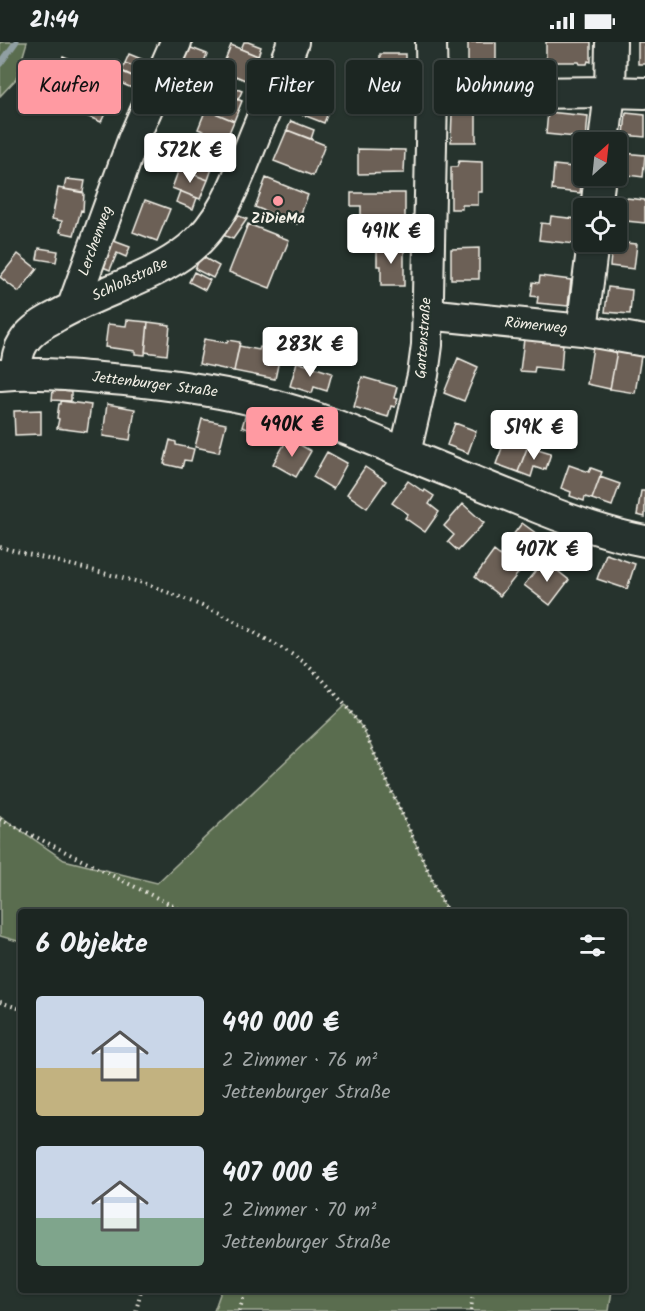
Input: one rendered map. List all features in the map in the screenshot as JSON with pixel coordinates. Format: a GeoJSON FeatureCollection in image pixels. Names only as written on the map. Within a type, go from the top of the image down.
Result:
{"type":"FeatureCollection","features":[{"type":"Feature","properties":{"kind":"street","name":"Lerchenweg"},"geometry":{"type":"LineString","coordinates":[[73,306],[133,140],[176,42]]}},
{"type":"Feature","properties":{"kind":"street","name":"Schloßstraße"},"geometry":{"type":"LineString","coordinates":[[8,374],[23,343],[32,332],[47,321],[73,306],[163,267],[190,249],[210,228],[227,201],[240,172],[293,42]]}},
{"type":"Feature","properties":{"kind":"street","name":"Gartenstraße"},"geometry":{"type":"LineString","coordinates":[[405,453],[423,375],[427,345],[431,42]]}},
{"type":"Feature","properties":{"kind":"street"},"geometry":{"type":"LineString","coordinates":[[605,132],[610,92],[611,42]]}},
{"type":"Feature","properties":{"kind":"street"},"geometry":{"type":"LineString","coordinates":[[432,94],[645,93]]}},
{"type":"Feature","properties":{"kind":"street"},"geometry":{"type":"LineString","coordinates":[[582,330],[591,252]]}},
{"type":"Feature","properties":{"kind":"street","name":"Römerweg"},"geometry":{"type":"LineString","coordinates":[[427,314],[582,330],[645,341]]}},
{"type":"Feature","properties":{"kind":"street","name":"Jettenburger Straße"},"geometry":{"type":"LineString","coordinates":[[8,374],[83,376],[143,381],[199,388],[258,401],[314,418],[545,510],[590,526],[645,541]]}},
{"type":"Feature","properties":{"kind":"path"},"geometry":{"type":"LineString","coordinates":[[0,547],[147,584],[220,613],[304,662],[338,696],[363,729],[446,909]]}},
{"type":"Feature","properties":{"kind":"path"},"geometry":{"type":"LineString","coordinates":[[0,819],[179,909]]}},
{"type":"Feature","properties":{"kind":"path"},"geometry":{"type":"LineString","coordinates":[[0,1002],[18,1008]]}},
{"type":"Feature","properties":{"kind":"path"},"geometry":{"type":"LineString","coordinates":[[136,1311],[140,1293]]}},
{"type":"Feature","properties":{"kind":"path"},"geometry":{"type":"LineString","coordinates":[[239,1311],[245,1293]]}},
{"type":"Feature","properties":{"kind":"path"},"geometry":{"type":"LineString","coordinates":[[471,1311],[473,1293]]}},
{"type":"Feature","properties":{"kind":"green space"},"geometry":{"type":"Polygon","coordinates":[[[0,42],[27,42],[22,60],[18,60],[16,79],[0,96],[0,42]]]}},
{"type":"Feature","properties":{"kind":"green space"},"geometry":{"type":"Polygon","coordinates":[[[345,705],[363,729],[446,909],[18,909],[18,941],[0,936],[0,816],[64,860],[157,883],[345,705]]]}},
{"type":"Feature","properties":{"kind":"green space"},"geometry":{"type":"Polygon","coordinates":[[[612,1293],[609,1311],[214,1311],[220,1294],[612,1293]]]}},
{"type":"Feature","properties":{"kind":"building"},"geometry":{"type":"Polygon","coordinates":[[[244,42],[261,47],[258,56],[241,49],[244,42]]]}},
{"type":"Feature","properties":{"kind":"building"},"geometry":{"type":"Polygon","coordinates":[[[468,42],[496,42],[496,60],[468,60],[468,42]]]}},
{"type":"Feature","properties":{"kind":"building"},"geometry":{"type":"Polygon","coordinates":[[[546,42],[591,42],[591,62],[588,61],[587,64],[546,60],[546,42]]]}},
{"type":"Feature","properties":{"kind":"building"},"geometry":{"type":"Polygon","coordinates":[[[638,42],[645,42],[645,64],[638,64],[638,42]]]}},
{"type":"Feature","properties":{"kind":"building"},"geometry":{"type":"Polygon","coordinates":[[[231,45],[260,57],[259,60],[247,60],[247,81],[235,76],[235,60],[225,60],[231,45]]]}},
{"type":"Feature","properties":{"kind":"building"},"geometry":{"type":"Polygon","coordinates":[[[186,46],[207,54],[205,60],[181,60],[186,46]]]}},
{"type":"Feature","properties":{"kind":"building"},"geometry":{"type":"Polygon","coordinates":[[[129,54],[144,60],[133,60],[133,66],[125,63],[129,54]]]}},
{"type":"Feature","properties":{"kind":"building"},"geometry":{"type":"Polygon","coordinates":[[[380,54],[405,54],[405,60],[380,60],[380,54]]]}},
{"type":"Feature","properties":{"kind":"building"},"geometry":{"type":"Polygon","coordinates":[[[125,63],[133,66],[133,76],[122,71],[125,63]]]}},
{"type":"Feature","properties":{"kind":"building"},"geometry":{"type":"Polygon","coordinates":[[[121,71],[133,76],[133,89],[121,83],[121,71]]]}},
{"type":"Feature","properties":{"kind":"building"},"geometry":{"type":"Polygon","coordinates":[[[235,88],[242,91],[238,100],[235,99],[235,88]]]}},
{"type":"Feature","properties":{"kind":"building"},"geometry":{"type":"Polygon","coordinates":[[[235,98],[242,101],[234,121],[217,114],[235,114],[235,98]]]}},
{"type":"Feature","properties":{"kind":"building"},"geometry":{"type":"Polygon","coordinates":[[[626,113],[645,115],[645,137],[627,135],[627,132],[624,132],[626,113]]]}},
{"type":"Feature","properties":{"kind":"building"},"geometry":{"type":"Polygon","coordinates":[[[82,114],[105,114],[101,122],[82,114]]]}},
{"type":"Feature","properties":{"kind":"building"},"geometry":{"type":"Polygon","coordinates":[[[204,114],[218,114],[234,121],[226,140],[198,129],[204,114]]]}},
{"type":"Feature","properties":{"kind":"building"},"geometry":{"type":"Polygon","coordinates":[[[301,114],[327,114],[324,123],[301,114]]]}},
{"type":"Feature","properties":{"kind":"building"},"geometry":{"type":"Polygon","coordinates":[[[452,114],[476,114],[476,142],[451,142],[452,114]]]}},
{"type":"Feature","properties":{"kind":"building"},"geometry":{"type":"Polygon","coordinates":[[[548,114],[588,116],[587,132],[573,132],[573,137],[546,134],[548,114]]]}},
{"type":"Feature","properties":{"kind":"building"},"geometry":{"type":"Polygon","coordinates":[[[291,121],[314,130],[311,139],[287,130],[291,121]]]}},
{"type":"Feature","properties":{"kind":"building"},"geometry":{"type":"Polygon","coordinates":[[[287,130],[325,145],[313,176],[274,161],[287,130]]]}},
{"type":"Feature","properties":{"kind":"building"},"geometry":{"type":"Polygon","coordinates":[[[206,132],[223,139],[219,149],[201,143],[206,132]]]}},
{"type":"Feature","properties":{"kind":"building"},"geometry":{"type":"Polygon","coordinates":[[[201,143],[219,149],[215,160],[197,153],[201,143]]]}},
{"type":"Feature","properties":{"kind":"building"},"geometry":{"type":"Polygon","coordinates":[[[187,149],[215,160],[208,180],[179,169],[187,149]]]}},
{"type":"Feature","properties":{"kind":"building"},"geometry":{"type":"Polygon","coordinates":[[[358,149],[405,150],[404,173],[358,174],[358,149]]]}},
{"type":"Feature","properties":{"kind":"building"},"geometry":{"type":"Polygon","coordinates":[[[627,153],[645,155],[643,177],[627,175],[627,153]]]}},
{"type":"Feature","properties":{"kind":"building"},"geometry":{"type":"Polygon","coordinates":[[[459,161],[482,162],[482,192],[478,192],[478,205],[462,205],[462,209],[451,209],[451,167],[457,167],[459,161]]]}},
{"type":"Feature","properties":{"kind":"building"},"geometry":{"type":"Polygon","coordinates":[[[554,165],[573,167],[573,186],[581,186],[580,193],[552,190],[554,165]]]}},
{"type":"Feature","properties":{"kind":"building"},"geometry":{"type":"Polygon","coordinates":[[[179,169],[208,180],[200,199],[172,188],[179,169]]]}},
{"type":"Feature","properties":{"kind":"building"},"geometry":{"type":"Polygon","coordinates":[[[266,178],[308,195],[297,224],[255,207],[266,178]]]}},
{"type":"Feature","properties":{"kind":"building"},"geometry":{"type":"Polygon","coordinates":[[[66,179],[85,181],[83,192],[64,189],[66,179]]]}},
{"type":"Feature","properties":{"kind":"building"},"geometry":{"type":"Polygon","coordinates":[[[58,188],[84,193],[83,211],[81,210],[74,235],[60,232],[62,221],[52,219],[58,188]]]}},
{"type":"Feature","properties":{"kind":"building"},"geometry":{"type":"Polygon","coordinates":[[[180,191],[197,198],[193,209],[176,202],[180,191]]]}},
{"type":"Feature","properties":{"kind":"building"},"geometry":{"type":"Polygon","coordinates":[[[351,193],[405,193],[405,219],[361,219],[361,206],[351,206],[351,193]]]}},
{"type":"Feature","properties":{"kind":"building"},"geometry":{"type":"Polygon","coordinates":[[[627,198],[645,200],[645,223],[627,221],[627,198]]]}},
{"type":"Feature","properties":{"kind":"building"},"geometry":{"type":"Polygon","coordinates":[[[145,200],[170,209],[157,241],[133,232],[145,200]]]}},
{"type":"Feature","properties":{"kind":"building"},"geometry":{"type":"Polygon","coordinates":[[[234,214],[247,219],[233,239],[220,234],[234,214]]]}},
{"type":"Feature","properties":{"kind":"building"},"geometry":{"type":"Polygon","coordinates":[[[551,216],[573,219],[573,244],[539,240],[541,223],[550,224],[551,216]]]}},
{"type":"Feature","properties":{"kind":"building"},"geometry":{"type":"Polygon","coordinates":[[[248,224],[289,240],[270,288],[229,272],[248,224]]]}},
{"type":"Feature","properties":{"kind":"building"},"geometry":{"type":"Polygon","coordinates":[[[103,237],[130,247],[126,257],[117,253],[110,270],[93,263],[103,237]]]}},
{"type":"Feature","properties":{"kind":"building"},"geometry":{"type":"Polygon","coordinates":[[[627,243],[637,244],[634,269],[610,266],[611,252],[627,252],[627,243]]]}},
{"type":"Feature","properties":{"kind":"building"},"geometry":{"type":"Polygon","coordinates":[[[377,246],[404,246],[404,286],[381,286],[381,266],[377,266],[377,246]]]}},
{"type":"Feature","properties":{"kind":"building"},"geometry":{"type":"Polygon","coordinates":[[[39,248],[58,251],[56,262],[37,259],[39,248]]]}},
{"type":"Feature","properties":{"kind":"building"},"geometry":{"type":"Polygon","coordinates":[[[479,248],[479,279],[451,279],[451,249],[479,248]]]}},
{"type":"Feature","properties":{"kind":"building"},"geometry":{"type":"Polygon","coordinates":[[[18,254],[37,269],[19,292],[0,277],[18,254]]]}},
{"type":"Feature","properties":{"kind":"building"},"geometry":{"type":"Polygon","coordinates":[[[201,256],[219,266],[213,278],[195,269],[201,256]]]}},
{"type":"Feature","properties":{"kind":"building"},"geometry":{"type":"Polygon","coordinates":[[[194,272],[210,280],[205,290],[189,282],[194,272]]]}},
{"type":"Feature","properties":{"kind":"building"},"geometry":{"type":"Polygon","coordinates":[[[540,276],[571,280],[568,306],[537,303],[538,297],[531,296],[533,282],[539,283],[540,276]]]}},
{"type":"Feature","properties":{"kind":"building"},"geometry":{"type":"Polygon","coordinates":[[[608,287],[632,290],[630,314],[605,312],[608,287]]]}},
{"type":"Feature","properties":{"kind":"building"},"geometry":{"type":"Polygon","coordinates":[[[127,320],[148,322],[145,355],[135,354],[135,351],[105,347],[108,324],[126,326],[127,320]]]}},
{"type":"Feature","properties":{"kind":"building"},"geometry":{"type":"Polygon","coordinates":[[[148,322],[170,325],[167,355],[145,352],[148,322]]]}},
{"type":"Feature","properties":{"kind":"building"},"geometry":{"type":"Polygon","coordinates":[[[204,339],[227,343],[228,340],[240,342],[234,371],[199,364],[204,339]]]}},
{"type":"Feature","properties":{"kind":"building"},"geometry":{"type":"Polygon","coordinates":[[[524,339],[563,343],[561,370],[535,367],[534,372],[520,371],[524,339]]]}},
{"type":"Feature","properties":{"kind":"building"},"geometry":{"type":"Polygon","coordinates":[[[239,346],[259,350],[260,347],[270,349],[269,353],[280,355],[275,379],[234,371],[239,346]]]}},
{"type":"Feature","properties":{"kind":"building"},"geometry":{"type":"Polygon","coordinates":[[[593,347],[617,351],[610,389],[587,384],[593,347]]]}},
{"type":"Feature","properties":{"kind":"building"},"geometry":{"type":"Polygon","coordinates":[[[617,351],[641,356],[635,393],[610,389],[617,351]]]}},
{"type":"Feature","properties":{"kind":"building"},"geometry":{"type":"Polygon","coordinates":[[[458,358],[478,367],[464,401],[444,393],[458,358]]]}},
{"type":"Feature","properties":{"kind":"building"},"geometry":{"type":"Polygon","coordinates":[[[297,362],[332,373],[327,391],[314,387],[312,393],[290,386],[297,362]]]}},
{"type":"Feature","properties":{"kind":"building"},"geometry":{"type":"Polygon","coordinates":[[[362,377],[397,387],[394,398],[398,399],[395,407],[391,406],[388,417],[354,407],[362,377]]]}},
{"type":"Feature","properties":{"kind":"building"},"geometry":{"type":"Polygon","coordinates":[[[53,390],[71,392],[71,401],[52,400],[53,390]]]}},
{"type":"Feature","properties":{"kind":"building"},"geometry":{"type":"Polygon","coordinates":[[[61,401],[91,405],[87,432],[57,428],[61,401]]]}},
{"type":"Feature","properties":{"kind":"building"},"geometry":{"type":"Polygon","coordinates":[[[107,404],[135,409],[130,440],[103,436],[107,404]]]}},
{"type":"Feature","properties":{"kind":"building"},"geometry":{"type":"Polygon","coordinates":[[[41,410],[41,434],[15,435],[14,411],[41,410]]]}},
{"type":"Feature","properties":{"kind":"building"},"geometry":{"type":"Polygon","coordinates":[[[247,410],[266,415],[261,433],[242,427],[247,410]]]}},
{"type":"Feature","properties":{"kind":"building"},"geometry":{"type":"Polygon","coordinates":[[[202,419],[226,424],[219,452],[195,447],[202,419]]]}},
{"type":"Feature","properties":{"kind":"building"},"geometry":{"type":"Polygon","coordinates":[[[455,423],[476,431],[468,453],[447,445],[455,423]]]}},
{"type":"Feature","properties":{"kind":"building"},"geometry":{"type":"Polygon","coordinates":[[[288,438],[311,451],[296,477],[273,464],[288,438]]]}},
{"type":"Feature","properties":{"kind":"building"},"geometry":{"type":"Polygon","coordinates":[[[516,438],[529,443],[518,472],[496,464],[505,440],[514,443],[516,438]]]}},
{"type":"Feature","properties":{"kind":"building"},"geometry":{"type":"Polygon","coordinates":[[[170,440],[176,442],[176,445],[194,449],[191,461],[184,460],[182,468],[164,464],[170,440]]]}},
{"type":"Feature","properties":{"kind":"building"},"geometry":{"type":"Polygon","coordinates":[[[528,446],[551,453],[546,469],[534,467],[531,477],[518,472],[528,446]]]}},
{"type":"Feature","properties":{"kind":"building"},"geometry":{"type":"Polygon","coordinates":[[[327,452],[347,463],[333,489],[313,477],[327,452]]]}},
{"type":"Feature","properties":{"kind":"building"},"geometry":{"type":"Polygon","coordinates":[[[569,465],[589,472],[591,468],[602,472],[592,499],[585,497],[584,501],[570,496],[571,492],[561,488],[569,465]]]}},
{"type":"Feature","properties":{"kind":"building"},"geometry":{"type":"Polygon","coordinates":[[[365,467],[386,481],[367,508],[347,494],[365,467]]]}},
{"type":"Feature","properties":{"kind":"building"},"geometry":{"type":"Polygon","coordinates":[[[600,477],[620,484],[612,506],[592,499],[600,477]]]}},
{"type":"Feature","properties":{"kind":"building"},"geometry":{"type":"Polygon","coordinates":[[[408,481],[434,496],[429,504],[439,512],[425,532],[405,518],[408,514],[392,503],[408,481]]]}},
{"type":"Feature","properties":{"kind":"building"},"geometry":{"type":"Polygon","coordinates":[[[641,491],[645,491],[645,517],[637,515],[641,491]]]}},
{"type":"Feature","properties":{"kind":"building"},"geometry":{"type":"Polygon","coordinates":[[[463,504],[484,523],[458,551],[448,542],[454,535],[444,526],[463,504]]]}},
{"type":"Feature","properties":{"kind":"building"},"geometry":{"type":"Polygon","coordinates":[[[522,523],[548,542],[528,568],[503,548],[522,523]]]}},
{"type":"Feature","properties":{"kind":"building"},"geometry":{"type":"Polygon","coordinates":[[[494,551],[520,571],[500,596],[475,577],[494,551]]]}},
{"type":"Feature","properties":{"kind":"building"},"geometry":{"type":"Polygon","coordinates":[[[606,554],[635,564],[627,589],[597,579],[606,554]]]}},
{"type":"Feature","properties":{"kind":"building"},"geometry":{"type":"Polygon","coordinates":[[[544,560],[569,580],[550,605],[524,585],[544,560]]]}},
{"type":"Feature","properties":{"kind":"waterway"},"geometry":{"type":"LineString","coordinates":[[0,64],[16,42]]}},
{"type":"Feature","properties":{"kind":"place","name":"ZiDieMa"},"geometry":{"type":"Point","coordinates":[278,201]}}]}
